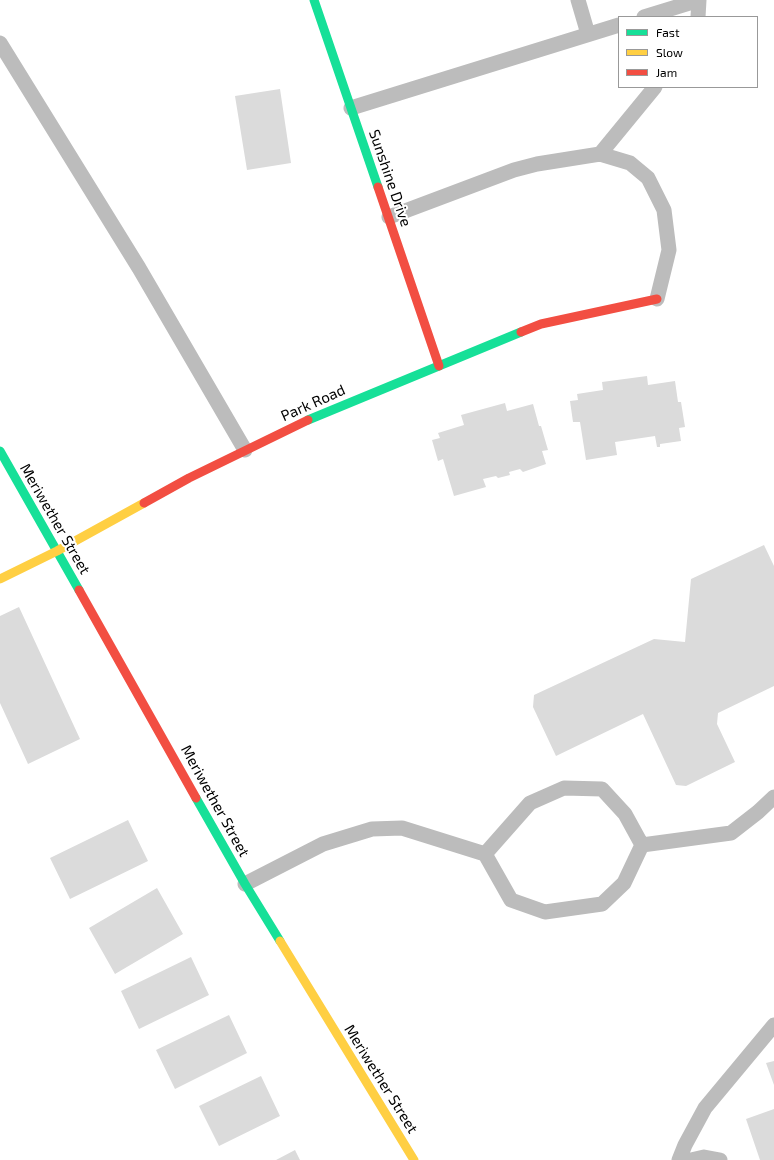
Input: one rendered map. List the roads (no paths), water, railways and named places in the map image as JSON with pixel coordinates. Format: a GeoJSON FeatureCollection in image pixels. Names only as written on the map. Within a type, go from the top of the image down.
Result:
{"type":"FeatureCollection","features":[{"type":"Feature","properties":{"kind":"street","name":"Sunshine Drive"},"geometry":{"type":"LineString","coordinates":[[314,0],[439,366]]}},
{"type":"Feature","properties":{"kind":"street","name":"Park Road"},"geometry":{"type":"LineString","coordinates":[[0,579],[57,551],[189,478],[320,414],[541,324],[657,298]]}},
{"type":"Feature","properties":{"kind":"street","name":"Meriwether Street"},"geometry":{"type":"LineString","coordinates":[[0,451],[245,884],[414,1160]]}},
{"type":"Feature","properties":{"kind":"lane"},"geometry":{"type":"LineString","coordinates":[[578,0],[588,34]]}},
{"type":"Feature","properties":{"kind":"lane"},"geometry":{"type":"LineString","coordinates":[[647,16],[698,0],[698,16]]}},
{"type":"Feature","properties":{"kind":"lane"},"geometry":{"type":"LineString","coordinates":[[351,108],[618,25]]}},
{"type":"Feature","properties":{"kind":"lane"},"geometry":{"type":"LineString","coordinates":[[0,43],[139,268],[245,450]]}},
{"type":"Feature","properties":{"kind":"lane"},"geometry":{"type":"LineString","coordinates":[[600,154],[654,88]]}},
{"type":"Feature","properties":{"kind":"lane"},"geometry":{"type":"LineString","coordinates":[[389,217],[514,170],[537,164],[600,154],[630,163],[648,178],[664,210],[669,250],[657,298]]}},
{"type":"Feature","properties":{"kind":"lane"},"geometry":{"type":"LineString","coordinates":[[485,854],[530,803],[564,788],[602,789],[625,814],[642,845]]}},
{"type":"Feature","properties":{"kind":"lane"},"geometry":{"type":"LineString","coordinates":[[642,845],[731,833],[758,812],[774,797]]}},
{"type":"Feature","properties":{"kind":"lane"},"geometry":{"type":"LineString","coordinates":[[245,884],[323,844],[372,829],[402,828],[485,854],[511,900],[545,912],[602,904],[624,883],[642,845]]}},
{"type":"Feature","properties":{"kind":"lane"},"geometry":{"type":"LineString","coordinates":[[680,1160],[685,1145],[705,1108],[774,1025]]}},
{"type":"Feature","properties":{"kind":"lane"},"geometry":{"type":"LineString","coordinates":[[691,1160],[704,1158],[720,1160]]}}]}
